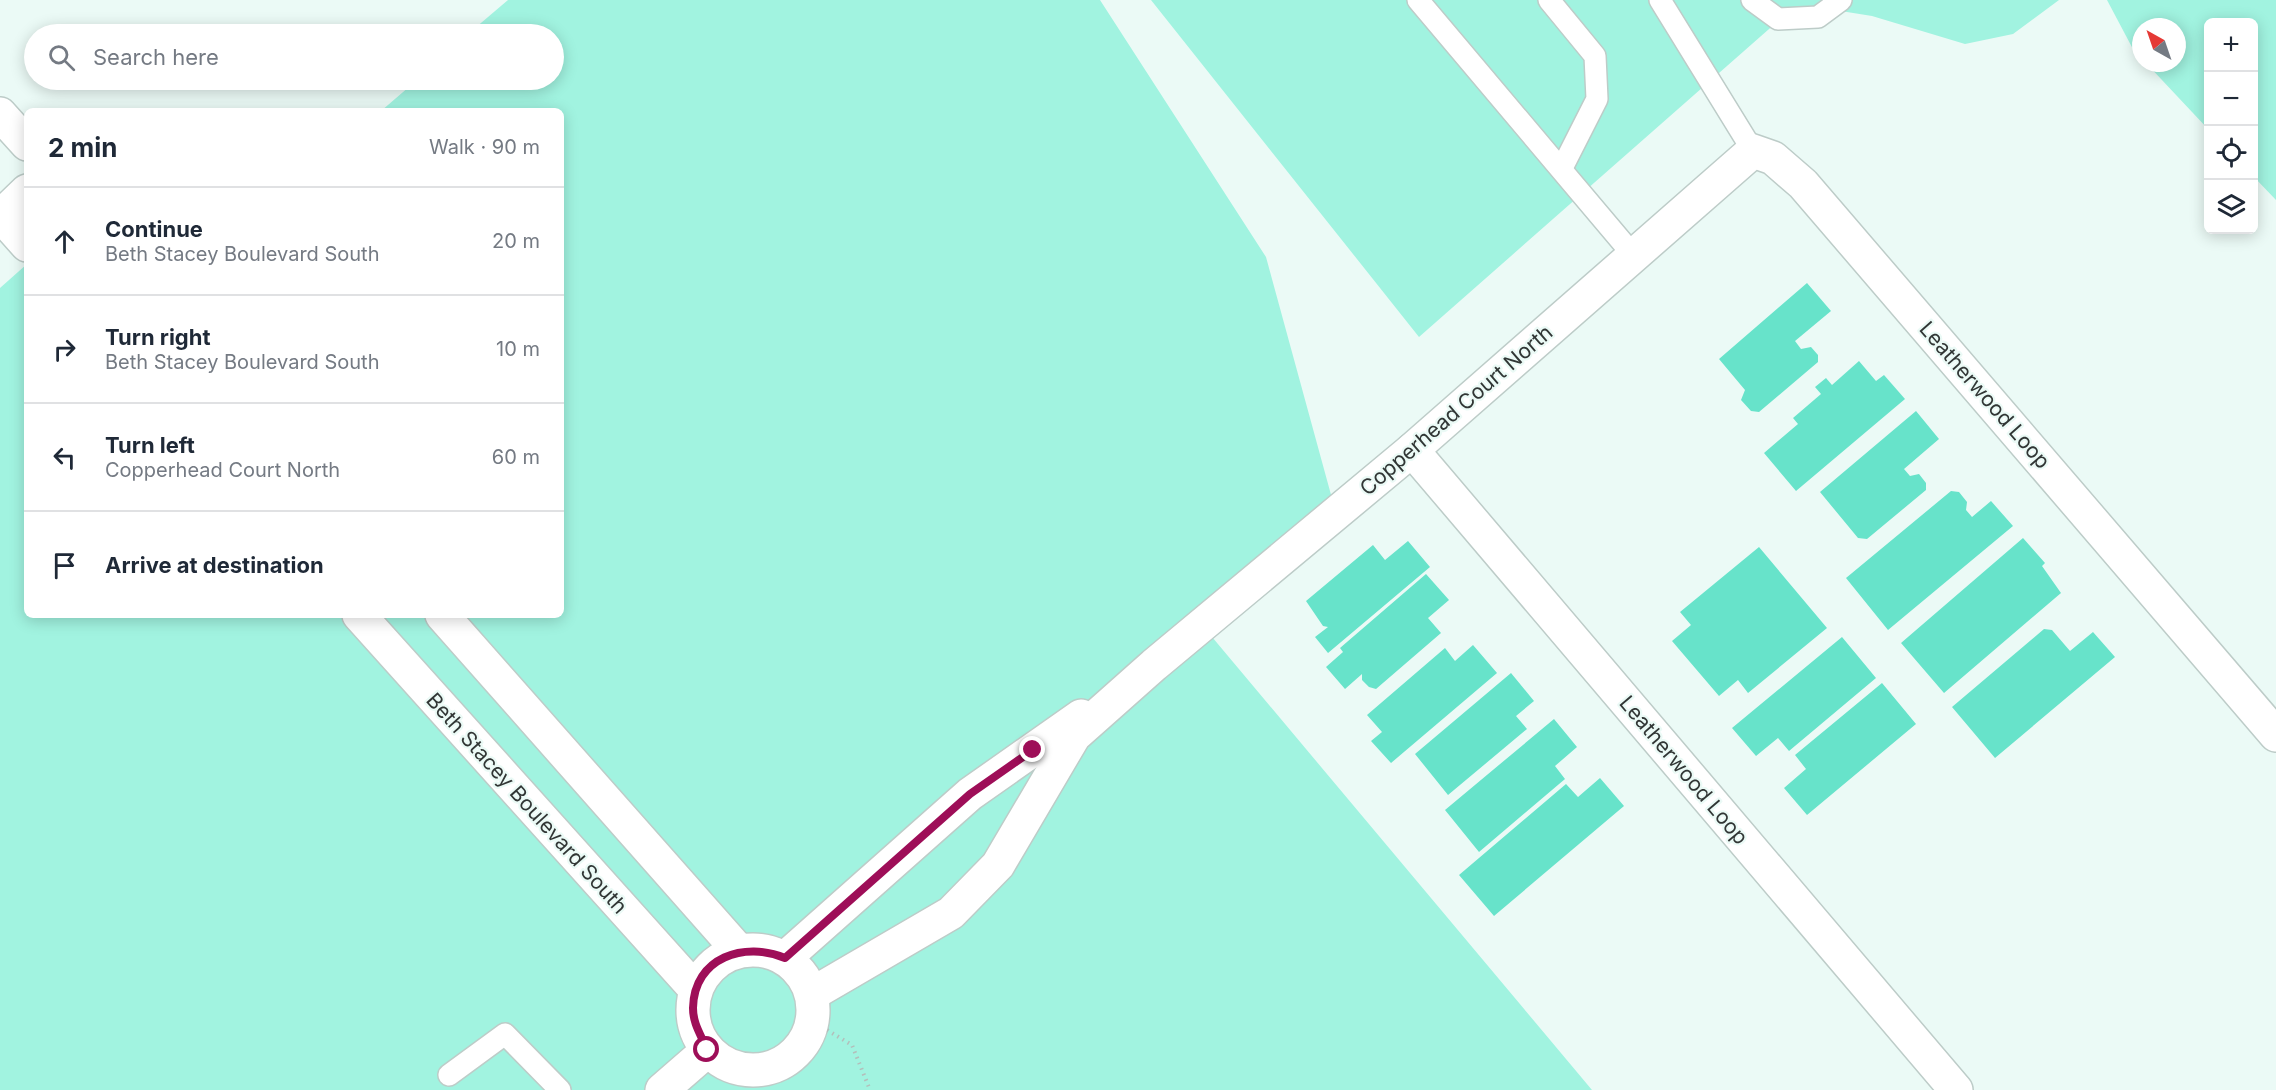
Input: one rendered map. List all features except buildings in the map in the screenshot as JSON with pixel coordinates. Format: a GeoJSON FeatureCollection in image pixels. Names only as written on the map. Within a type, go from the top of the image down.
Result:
{"type":"FeatureCollection","features":[{"type":"Feature","properties":{"kind":"street"},"geometry":{"type":"LineString","coordinates":[[0,114],[24,141]]}},
{"type":"Feature","properties":{"kind":"street","name":"Copperhead Court North"},"geometry":{"type":"LineString","coordinates":[[812,1007],[951,913],[998,865],[1074,736],[1154,665],[1412,450],[1753,151]]}},
{"type":"Feature","properties":{"kind":"street","name":"Leatherwood Loop"},"geometry":{"type":"LineString","coordinates":[[1753,151],[1773,158],[1803,184],[2276,735]]}},
{"type":"Feature","properties":{"kind":"street"},"geometry":{"type":"LineString","coordinates":[[24,194],[0,216],[24,242]]}},
{"type":"Feature","properties":{"kind":"street","name":"Leatherwood Loop"},"geometry":{"type":"LineString","coordinates":[[1412,450],[1956,1090]]}},
{"type":"Feature","properties":{"kind":"street","name":"Beth Stacey Boulevard South"},"geometry":{"type":"LineString","coordinates":[[362,618],[696,990]]}},
{"type":"Feature","properties":{"kind":"street"},"geometry":{"type":"LineString","coordinates":[[445,618],[739,951]]}},
{"type":"Feature","properties":{"kind":"street","name":"Copperhead Court North"},"geometry":{"type":"LineString","coordinates":[[785,958],[970,794],[1154,665]]}},
{"type":"Feature","properties":{"kind":"street"},"geometry":{"type":"LineString","coordinates":[[762,950],[785,958],[796,967],[812,1007],[806,1039],[794,1054],[778,1065],[759,1070],[740,1069],[722,1062],[708,1050],[694,1022],[696,990],[712,965],[725,956],[739,951],[762,950]]}},
{"type":"Feature","properties":{"kind":"street"},"geometry":{"type":"LineString","coordinates":[[662,1090],[708,1050]]}},
{"type":"Feature","properties":{"kind":"lane"},"geometry":{"type":"LineString","coordinates":[[1418,0],[1634,256]]}},
{"type":"Feature","properties":{"kind":"lane"},"geometry":{"type":"LineString","coordinates":[[1549,0],[1595,56],[1598,99],[1562,168]]}},
{"type":"Feature","properties":{"kind":"lane"},"geometry":{"type":"LineString","coordinates":[[1660,0],[1753,151]]}},
{"type":"Feature","properties":{"kind":"lane"},"geometry":{"type":"LineString","coordinates":[[1752,0],[1778,19],[1818,17],[1841,0]]}},
{"type":"Feature","properties":{"kind":"lane"},"geometry":{"type":"LineString","coordinates":[[448,1075],[505,1034],[560,1090]]}},
{"type":"Feature","properties":{"kind":"path"},"geometry":{"type":"LineString","coordinates":[[812,1007],[852,1045],[870,1090]]}},
{"type":"Feature","properties":{"kind":"green space"},"geometry":{"type":"Polygon","coordinates":[[[508,0],[1100,0],[1266,257],[1336,513],[1202,625],[1592,1090],[0,1090],[0,288],[24,267],[24,618],[564,618],[564,108],[384,108],[405,90],[564,90],[564,24],[480,24],[508,0]]]}},
{"type":"Feature","properties":{"kind":"green space"},"geometry":{"type":"Polygon","coordinates":[[[1151,0],[2059,0],[2013,34],[1965,44],[1872,16],[1822,8],[1777,22],[1419,337],[1151,0]]]}},
{"type":"Feature","properties":{"kind":"green space"},"geometry":{"type":"Polygon","coordinates":[[[2107,0],[2276,0],[2276,200],[2258,181],[2258,18],[2204,18],[2204,125],[2154,72],[2186,72],[2186,18],[2132,18],[2132,47],[2107,0]]]}},
{"type":"Feature","properties":{"kind":"route"},"geometry":{"type":"LineString","coordinates":[[707,1050],[694,1022],[693,1006],[696,990],[712,965],[725,956],[755,949],[785,958],[970,794],[1033,750]]}}]}
